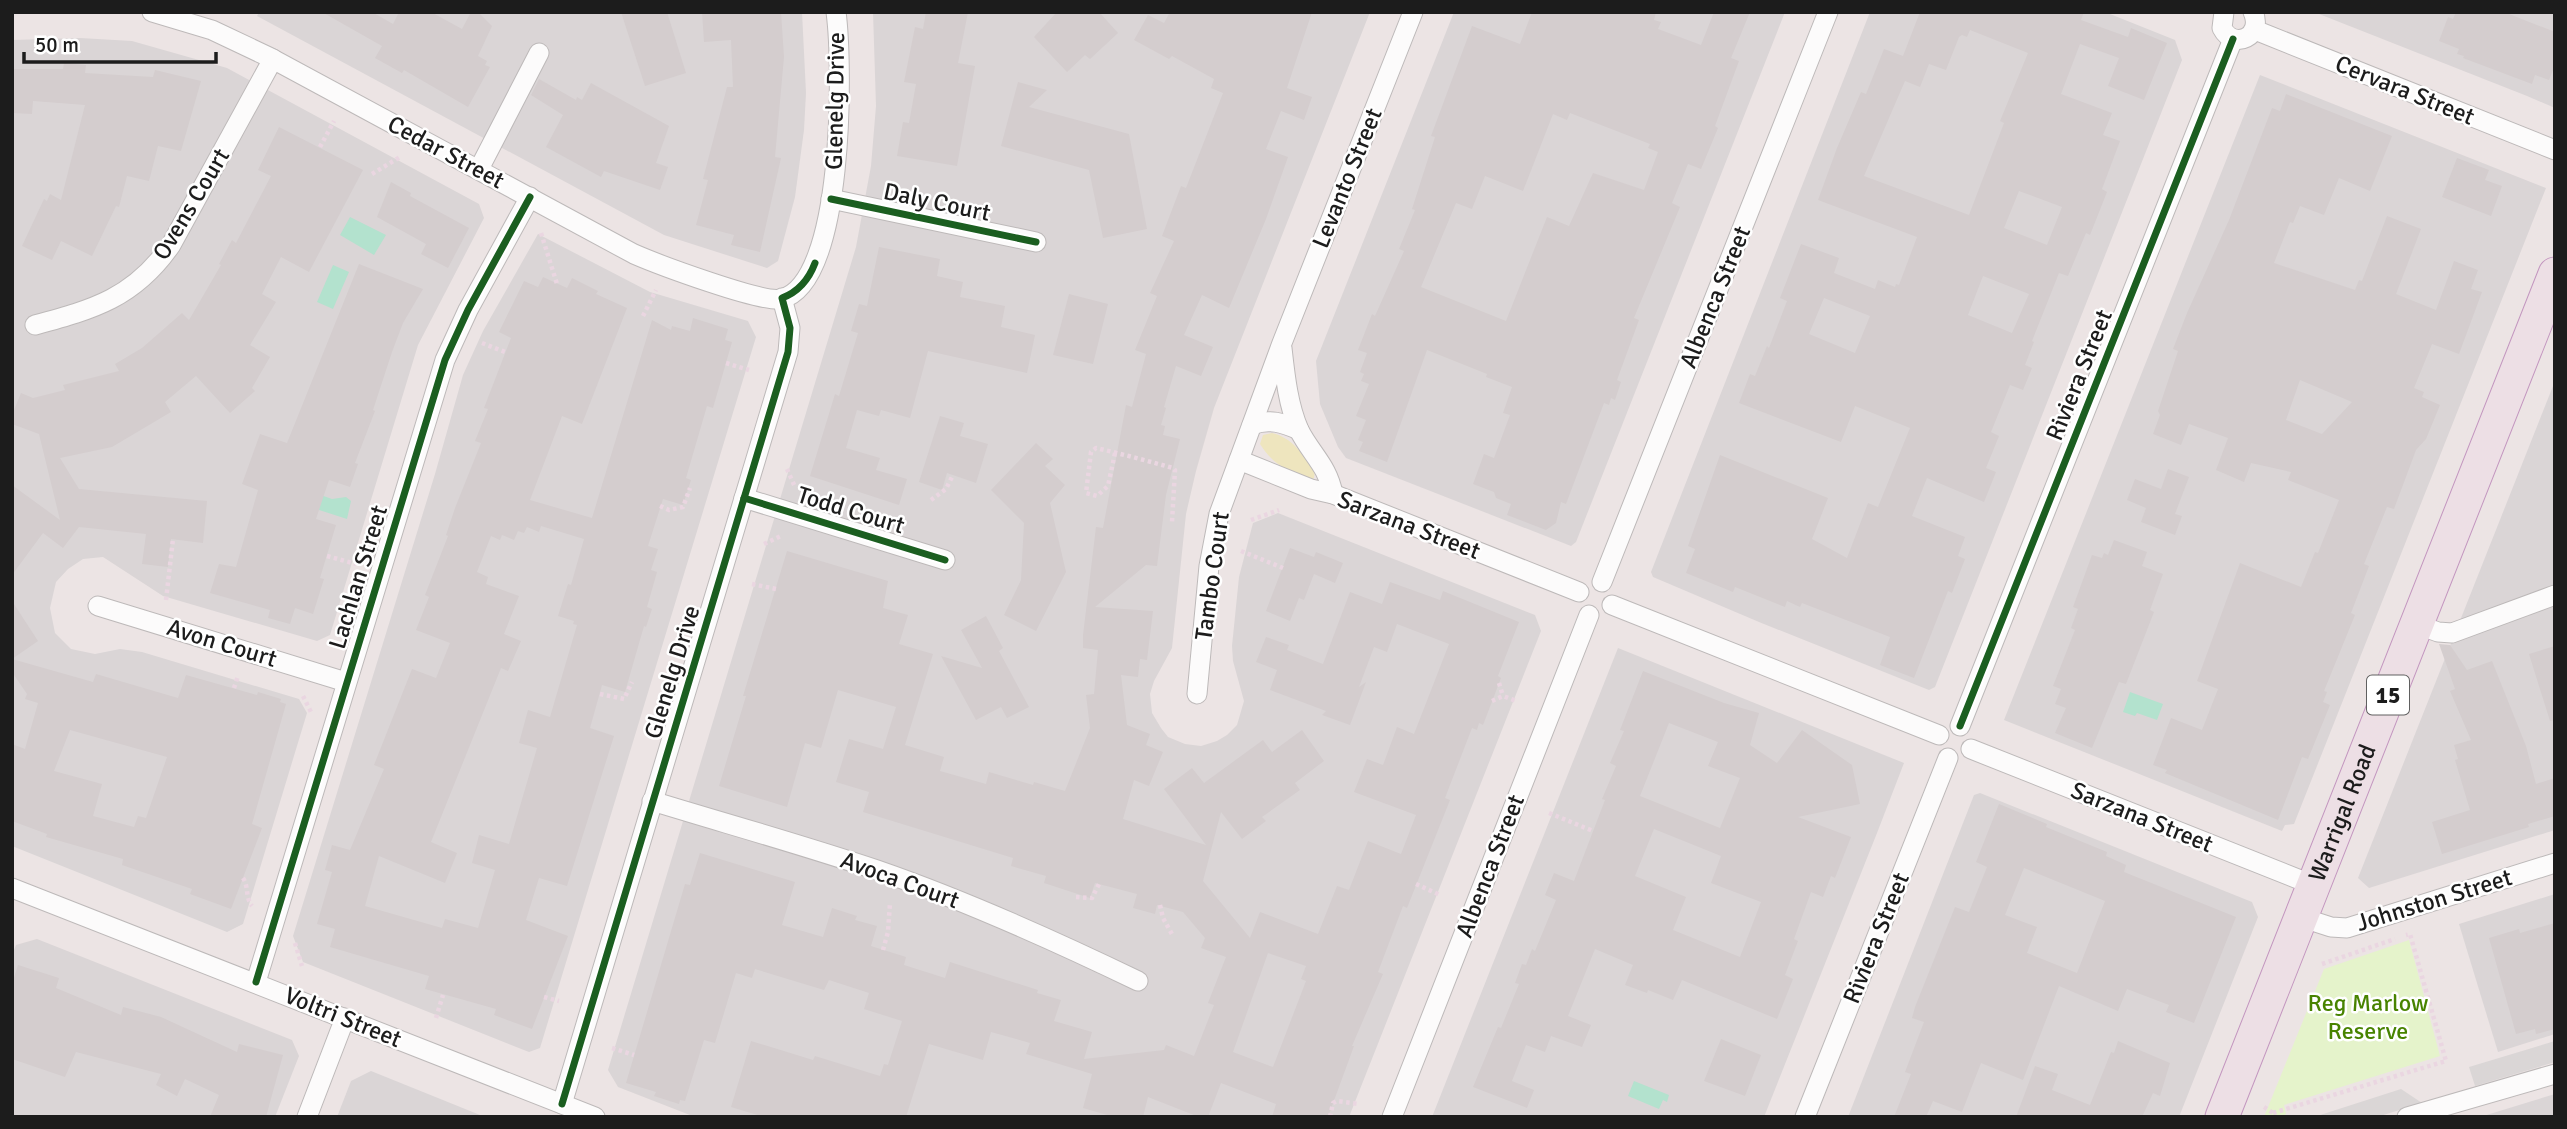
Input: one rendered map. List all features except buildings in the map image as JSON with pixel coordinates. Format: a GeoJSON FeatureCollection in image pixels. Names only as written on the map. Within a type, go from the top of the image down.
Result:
{"type":"FeatureCollection","features":[{"type":"Feature","properties":{"kind":"highway","name":"Warrigal Road"},"geometry":{"type":"LineString","coordinates":[[2222,1117],[2555,275]]}},
{"type":"Feature","properties":{"kind":"street","name":"Cedar Street"},"geometry":{"type":"LineString","coordinates":[[152,12],[212,30],[273,60],[646,259],[763,297],[782,299]]}},
{"type":"Feature","properties":{"kind":"street","name":"Glenelg Drive"},"geometry":{"type":"LineString","coordinates":[[562,1104],[790,342],[790,328],[782,299],[796,290],[812,271],[831,199],[839,136],[840,68],[836,12]]}},
{"type":"Feature","properties":{"kind":"street","name":"Levanto Street"},"geometry":{"type":"LineString","coordinates":[[1239,460],[1413,12]]}},
{"type":"Feature","properties":{"kind":"street","name":"Albenca Street"},"geometry":{"type":"LineString","coordinates":[[1602,582],[1828,12]]}},
{"type":"Feature","properties":{"kind":"street"},"geometry":{"type":"LineString","coordinates":[[2219,14],[2224,33],[2233,39],[2246,38],[2254,21]]}},
{"type":"Feature","properties":{"kind":"street","name":"Cervara Street"},"geometry":{"type":"LineString","coordinates":[[2254,21],[2555,149]]}},
{"type":"Feature","properties":{"kind":"street","name":"Riviera Street"},"geometry":{"type":"LineString","coordinates":[[1960,726],[2233,39]]}},
{"type":"Feature","properties":{"kind":"street"},"geometry":{"type":"LineString","coordinates":[[479,169],[539,53]]}},
{"type":"Feature","properties":{"kind":"street","name":"Ovens Court"},"geometry":{"type":"LineString","coordinates":[[35,325],[98,307],[140,281],[161,260],[273,60]]}},
{"type":"Feature","properties":{"kind":"street","name":"Lachlan Street"},"geometry":{"type":"LineString","coordinates":[[256,982],[445,360],[468,310],[530,197]]}},
{"type":"Feature","properties":{"kind":"street","name":"Daly Court"},"geometry":{"type":"LineString","coordinates":[[831,199],[1036,242]]}},
{"type":"Feature","properties":{"kind":"street","name":"Levanto Street"},"geometry":{"type":"LineString","coordinates":[[1282,344],[1286,384],[1299,430],[1330,478],[1333,494]]}},
{"type":"Feature","properties":{"kind":"street"},"geometry":{"type":"LineString","coordinates":[[1252,425],[1270,421],[1287,424],[1299,430]]}},
{"type":"Feature","properties":{"kind":"street","name":"Sarzana Street"},"geometry":{"type":"LineString","coordinates":[[1239,460],[1311,489],[1333,494],[1579,592]]}},
{"type":"Feature","properties":{"kind":"street","name":"Tambo Court"},"geometry":{"type":"LineString","coordinates":[[1197,695],[1214,535],[1219,513],[1239,460]]}},
{"type":"Feature","properties":{"kind":"street","name":"Todd Court"},"geometry":{"type":"LineString","coordinates":[[744,498],[945,560]]}},
{"type":"Feature","properties":{"kind":"street"},"geometry":{"type":"LineString","coordinates":[[1602,582],[1612,592],[1612,605],[1602,615],[1589,615],[1579,606],[1579,592],[1586,584],[1602,582]]}},
{"type":"Feature","properties":{"kind":"street"},"geometry":{"type":"LineString","coordinates":[[2416,624],[2438,632],[2452,633],[2555,595]]}},
{"type":"Feature","properties":{"kind":"street"},"geometry":{"type":"LineString","coordinates":[[1612,605],[1938,735]]}},
{"type":"Feature","properties":{"kind":"street","name":"Avon Court"},"geometry":{"type":"LineString","coordinates":[[98,606],[346,682]]}},
{"type":"Feature","properties":{"kind":"street","name":"Albenca Street"},"geometry":{"type":"LineString","coordinates":[[1392,1117],[1589,615]]}},
{"type":"Feature","properties":{"kind":"street"},"geometry":{"type":"LineString","coordinates":[[1950,725],[1960,726],[1971,735],[1972,749],[1962,759],[1948,758],[1937,746],[1938,735],[1950,725]]}},
{"type":"Feature","properties":{"kind":"street","name":"Sarzana Street"},"geometry":{"type":"LineString","coordinates":[[1972,749],[2313,885]]}},
{"type":"Feature","properties":{"kind":"street","name":"Riviera Street"},"geometry":{"type":"LineString","coordinates":[[1805,1117],[1948,758]]}},
{"type":"Feature","properties":{"kind":"street","name":"Avoca Court"},"geometry":{"type":"LineString","coordinates":[[652,802],[878,870],[1057,942],[1138,981]]}},
{"type":"Feature","properties":{"kind":"street","name":"Johnston Street"},"geometry":{"type":"LineString","coordinates":[[2289,944],[2300,917],[2330,927],[2347,928],[2555,863]]}},
{"type":"Feature","properties":{"kind":"street","name":"Voltri Street"},"geometry":{"type":"LineString","coordinates":[[12,888],[595,1117]]}},
{"type":"Feature","properties":{"kind":"street"},"geometry":{"type":"LineString","coordinates":[[307,1117],[345,1018]]}},
{"type":"Feature","properties":{"kind":"street"},"geometry":{"type":"LineString","coordinates":[[2407,1117],[2455,1110],[2555,1074]]}},
{"type":"Feature","properties":{"kind":"path"},"geometry":{"type":"LineString","coordinates":[[320,147],[334,121]]}},
{"type":"Feature","properties":{"kind":"path"},"geometry":{"type":"LineString","coordinates":[[372,174],[400,157]]}},
{"type":"Feature","properties":{"kind":"path"},"geometry":{"type":"LineString","coordinates":[[541,233],[557,284]]}},
{"type":"Feature","properties":{"kind":"path"},"geometry":{"type":"LineString","coordinates":[[643,316],[656,290]]}},
{"type":"Feature","properties":{"kind":"path"},"geometry":{"type":"LineString","coordinates":[[482,342],[505,352]]}},
{"type":"Feature","properties":{"kind":"path"},"geometry":{"type":"LineString","coordinates":[[726,363],[749,370]]}},
{"type":"Feature","properties":{"kind":"path"},"geometry":{"type":"LineString","coordinates":[[1115,453],[1108,486],[1097,496],[1086,493],[1091,452],[1096,448],[1173,468],[1171,522]]}},
{"type":"Feature","properties":{"kind":"path"},"geometry":{"type":"LineString","coordinates":[[787,469],[795,487]]}},
{"type":"Feature","properties":{"kind":"path"},"geometry":{"type":"LineString","coordinates":[[931,500],[946,489],[953,475]]}},
{"type":"Feature","properties":{"kind":"path"},"geometry":{"type":"LineString","coordinates":[[660,506],[669,510],[683,507],[690,488]]}},
{"type":"Feature","properties":{"kind":"path"},"geometry":{"type":"LineString","coordinates":[[1251,520],[1279,510]]}},
{"type":"Feature","properties":{"kind":"path"},"geometry":{"type":"LineString","coordinates":[[764,544],[781,536]]}},
{"type":"Feature","properties":{"kind":"path"},"geometry":{"type":"LineString","coordinates":[[166,600],[173,539]]}},
{"type":"Feature","properties":{"kind":"path"},"geometry":{"type":"LineString","coordinates":[[1241,551],[1283,568]]}},
{"type":"Feature","properties":{"kind":"path"},"geometry":{"type":"LineString","coordinates":[[327,556],[356,564]]}},
{"type":"Feature","properties":{"kind":"path"},"geometry":{"type":"LineString","coordinates":[[752,584],[776,589]]}},
{"type":"Feature","properties":{"kind":"path"},"geometry":{"type":"LineString","coordinates":[[234,688],[238,676]]}},
{"type":"Feature","properties":{"kind":"path"},"geometry":{"type":"LineString","coordinates":[[600,694],[624,699],[632,682]]}},
{"type":"Feature","properties":{"kind":"path"},"geometry":{"type":"LineString","coordinates":[[1499,683],[1503,696]]}},
{"type":"Feature","properties":{"kind":"path"},"geometry":{"type":"LineString","coordinates":[[303,696],[311,712]]}},
{"type":"Feature","properties":{"kind":"path"},"geometry":{"type":"LineString","coordinates":[[1492,701],[1503,696],[1516,701]]}},
{"type":"Feature","properties":{"kind":"path"},"geometry":{"type":"LineString","coordinates":[[1549,813],[1593,831]]}},
{"type":"Feature","properties":{"kind":"path"},"geometry":{"type":"LineString","coordinates":[[243,878],[247,886],[247,898],[252,906]]}},
{"type":"Feature","properties":{"kind":"path"},"geometry":{"type":"LineString","coordinates":[[1076,897],[1092,898],[1100,884]]}},
{"type":"Feature","properties":{"kind":"path"},"geometry":{"type":"LineString","coordinates":[[1416,884],[1440,895]]}},
{"type":"Feature","properties":{"kind":"path"},"geometry":{"type":"LineString","coordinates":[[883,950],[888,932],[890,903]]}},
{"type":"Feature","properties":{"kind":"path"},"geometry":{"type":"LineString","coordinates":[[1160,905],[1163,918],[1173,936]]}},
{"type":"Feature","properties":{"kind":"path"},"geometry":{"type":"LineString","coordinates":[[2264,1107],[2273,1115],[2446,1061],[2410,934],[2322,964]]}},
{"type":"Feature","properties":{"kind":"path"},"geometry":{"type":"LineString","coordinates":[[295,943],[302,965]]}},
{"type":"Feature","properties":{"kind":"path"},"geometry":{"type":"LineString","coordinates":[[436,1018],[443,995]]}},
{"type":"Feature","properties":{"kind":"path"},"geometry":{"type":"LineString","coordinates":[[544,997],[559,1001]]}},
{"type":"Feature","properties":{"kind":"path"},"geometry":{"type":"LineString","coordinates":[[612,1048],[634,1055]]}},
{"type":"Feature","properties":{"kind":"path"},"geometry":{"type":"LineString","coordinates":[[1330,1117],[1333,1103],[1337,1101],[1359,1104]]}},
{"type":"Feature","properties":{"kind":"shaded area"},"geometry":{"type":"Polygon","coordinates":[[[259,12],[802,12],[806,93],[804,130],[795,197],[778,261],[767,268],[664,235],[257,16],[259,12]]]}},
{"type":"Feature","properties":{"kind":"shaded area"},"geometry":{"type":"Polygon","coordinates":[[[873,12],[1370,12],[1214,408],[1186,514],[1172,648],[1150,694],[1152,713],[1161,728],[1168,737],[1185,744],[1201,746],[1217,741],[1237,725],[1244,701],[1233,661],[1232,646],[1239,577],[1253,523],[1278,513],[1535,615],[1541,631],[1349,1117],[695,1117],[618,1087],[608,1070],[856,247],[871,166],[876,106],[873,12]]]}},
{"type":"Feature","properties":{"kind":"shaded area"},"geometry":{"type":"Polygon","coordinates":[[[1454,12],[1785,12],[1576,542],[1571,546],[1346,458],[1338,447],[1320,404],[1316,361],[1454,12]]]}},
{"type":"Feature","properties":{"kind":"shaded area"},"geometry":{"type":"Polygon","coordinates":[[[1870,12],[2105,12],[2175,40],[2182,60],[1935,687],[1929,690],[1759,622],[1653,577],[1651,572],[1870,12]]]}},
{"type":"Feature","properties":{"kind":"shaded area"},"geometry":{"type":"Polygon","coordinates":[[[2314,12],[2555,12],[2555,108],[2527,96],[2314,12]]]}},
{"type":"Feature","properties":{"kind":"shaded area"},"geometry":{"type":"Polygon","coordinates":[[[80,38],[132,41],[227,68],[479,204],[484,218],[418,345],[330,635],[317,641],[163,596],[103,557],[83,559],[68,569],[56,582],[50,608],[55,633],[71,649],[95,654],[120,649],[142,652],[299,699],[307,713],[243,924],[227,932],[12,846],[12,40],[80,38]]]}},
{"type":"Feature","properties":{"kind":"shaded area"},"geometry":{"type":"Polygon","coordinates":[[[2260,75],[2546,188],[2294,824],[2285,825],[2282,831],[2004,720],[2260,75]]]}},
{"type":"Feature","properties":{"kind":"shaded area"},"geometry":{"type":"Polygon","coordinates":[[[350,217],[386,235],[374,255],[340,235],[350,217]]]}},
{"type":"Feature","properties":{"kind":"shaded area"},"geometry":{"type":"Polygon","coordinates":[[[538,234],[650,292],[748,321],[756,337],[540,1048],[529,1052],[303,962],[293,936],[463,375],[483,331],[538,234]]]}},
{"type":"Feature","properties":{"kind":"shaded area"},"geometry":{"type":"Polygon","coordinates":[[[333,265],[349,272],[333,309],[317,302],[333,265]]]}},
{"type":"Feature","properties":{"kind":"shaded area"},"geometry":{"type":"Polygon","coordinates":[[[2555,381],[2555,830],[2369,888],[2358,878],[2555,381]]]}},
{"type":"Feature","properties":{"kind":"shaded area"},"geometry":{"type":"Polygon","coordinates":[[[1272,433],[1286,439],[1296,448],[1315,471],[1314,478],[1310,480],[1295,474],[1270,457],[1260,444],[1263,435],[1272,433]]]}},
{"type":"Feature","properties":{"kind":"shaded area"},"geometry":{"type":"Polygon","coordinates":[[[318,494],[332,499],[346,497],[351,501],[347,519],[313,508],[318,494]]]}},
{"type":"Feature","properties":{"kind":"shaded area"},"geometry":{"type":"Polygon","coordinates":[[[1618,648],[1904,763],[1877,833],[1764,1117],[1432,1117],[1618,648]]]}},
{"type":"Feature","properties":{"kind":"shaded area"},"geometry":{"type":"Polygon","coordinates":[[[2130,692],[2163,704],[2157,720],[2137,713],[2135,716],[2123,712],[2130,692]]]}},
{"type":"Feature","properties":{"kind":"shaded area"},"geometry":{"type":"Polygon","coordinates":[[[1980,793],[2252,902],[2258,917],[2179,1117],[1848,1117],[1974,795],[1980,793]]]}},
{"type":"Feature","properties":{"kind":"shaded area"},"geometry":{"type":"Polygon","coordinates":[[[2555,894],[2555,1034],[2498,1052],[2459,924],[2555,894]]]}},
{"type":"Feature","properties":{"kind":"shaded area"},"geometry":{"type":"Polygon","coordinates":[[[37,939],[292,1040],[299,1056],[275,1117],[12,1117],[12,955],[16,945],[37,939]]]}},
{"type":"Feature","properties":{"kind":"shaded area"},"geometry":{"type":"Polygon","coordinates":[[[2555,1041],[2555,1062],[2475,1086],[2469,1067],[2555,1041]]]}},
{"type":"Feature","properties":{"kind":"shaded area"},"geometry":{"type":"Polygon","coordinates":[[[371,1071],[485,1117],[337,1117],[351,1081],[371,1071]]]}},
{"type":"Feature","properties":{"kind":"shaded area"},"geometry":{"type":"Polygon","coordinates":[[[1634,1081],[1669,1095],[1667,1102],[1663,1100],[1659,1109],[1628,1096],[1634,1081]]]}},
{"type":"Feature","properties":{"kind":"shaded area"},"geometry":{"type":"Polygon","coordinates":[[[2401,1089],[2422,1103],[2377,1117],[2314,1117],[2401,1089]]]}},
{"type":"Feature","properties":{"kind":"shaded area"},"geometry":{"type":"Polygon","coordinates":[[[2555,1094],[2555,1117],[2480,1117],[2555,1094]]]}},
{"type":"Feature","properties":{"kind":"green space","name":"Reg Marlow Reserve"},"geometry":{"type":"Polygon","coordinates":[[[2409,940],[2440,1056],[2284,1105],[2286,1114],[2281,1117],[2264,1117],[2324,969],[2409,940]]]}},
{"type":"Feature","properties":{"kind":"cycle path"},"geometry":{"type":"LineString","coordinates":[[1960,726],[2233,39]]}},
{"type":"Feature","properties":{"kind":"cycle path"},"geometry":{"type":"LineString","coordinates":[[256,982],[445,360],[468,310],[530,197]]}},
{"type":"Feature","properties":{"kind":"cycle path"},"geometry":{"type":"LineString","coordinates":[[831,199],[1036,242]]}},
{"type":"Feature","properties":{"kind":"cycle path"},"geometry":{"type":"LineString","coordinates":[[562,1104],[788,352],[790,328],[782,298],[802,284],[815,263]]}},
{"type":"Feature","properties":{"kind":"cycle path"},"geometry":{"type":"LineString","coordinates":[[744,498],[945,560]]}}]}
